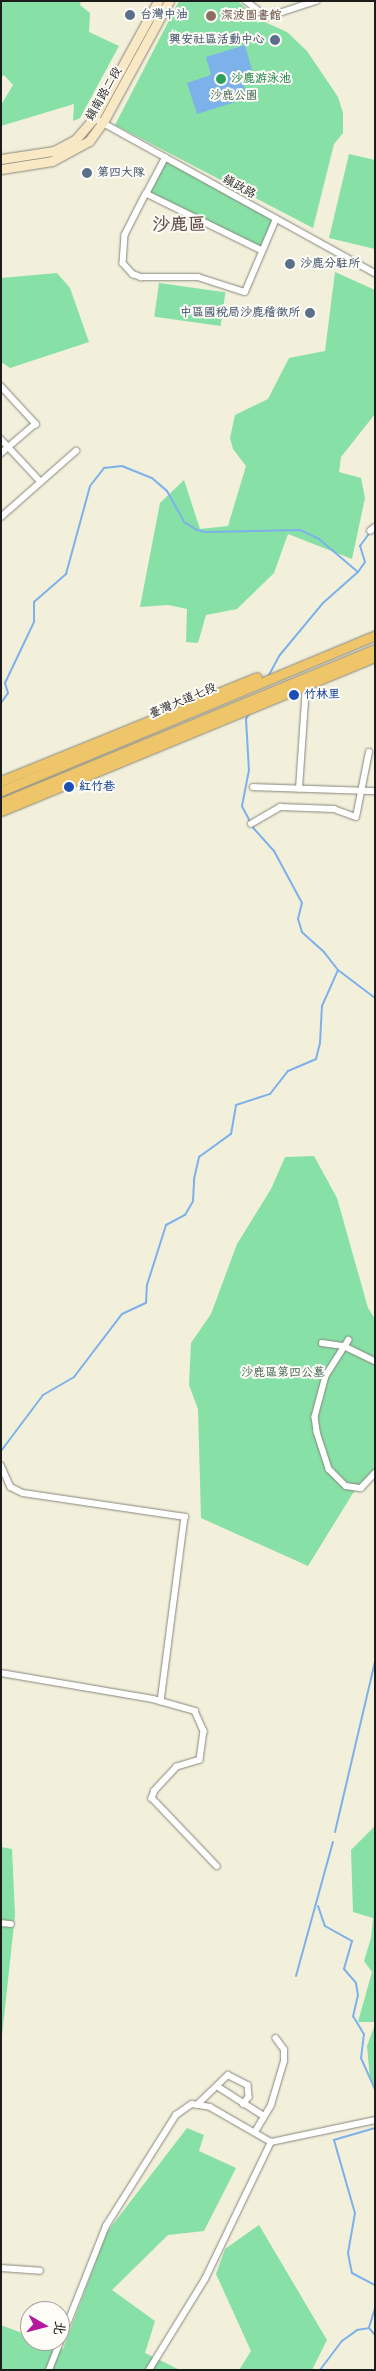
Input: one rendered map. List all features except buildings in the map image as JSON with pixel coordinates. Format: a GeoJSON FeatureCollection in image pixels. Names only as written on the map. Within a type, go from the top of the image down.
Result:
{"type":"FeatureCollection","features":[{"type":"Feature","properties":{"kind":"main road","name":"臺灣大道七段"},"geometry":{"type":"LineString","coordinates":[[1,781],[375,628]]}},
{"type":"Feature","properties":{"kind":"main road","name":"臺灣大道七段"},"geometry":{"type":"LineString","coordinates":[[1,791],[375,635]]}},
{"type":"Feature","properties":{"kind":"main road","name":"臺灣大道七段"},"geometry":{"type":"LineString","coordinates":[[1,803],[375,649]]}},
{"type":"Feature","properties":{"kind":"main road","name":"臺灣大道七段"},"geometry":{"type":"LineString","coordinates":[[266,694],[278,694],[375,657]]}},
{"type":"Feature","properties":{"kind":"main road","name":"臺灣大道七段"},"geometry":{"type":"LineString","coordinates":[[1,811],[361,662]]}},
{"type":"Feature","properties":{"kind":"street","name":"鎮南路二段"},"geometry":{"type":"LineString","coordinates":[[1,159],[65,146],[75,140],[94,118],[158,1]]}},
{"type":"Feature","properties":{"kind":"street","name":"鎮南路二段"},"geometry":{"type":"LineString","coordinates":[[1,169],[66,156],[89,142],[103,122],[169,1]]}},
{"type":"Feature","properties":{"kind":"street"},"geometry":{"type":"LineString","coordinates":[[246,1],[267,18],[316,1]]}},
{"type":"Feature","properties":{"kind":"street","name":"鎮政路"},"geometry":{"type":"LineString","coordinates":[[94,118],[375,273]]}},
{"type":"Feature","properties":{"kind":"street"},"geometry":{"type":"LineString","coordinates":[[164,158],[125,235],[123,263],[133,274],[198,277],[245,292],[276,219]]}},
{"type":"Feature","properties":{"kind":"street"},"geometry":{"type":"LineString","coordinates":[[146,194],[262,250]]}},
{"type":"Feature","properties":{"kind":"street"},"geometry":{"type":"LineString","coordinates":[[1,386],[36,424],[1,454]]}},
{"type":"Feature","properties":{"kind":"street"},"geometry":{"type":"LineString","coordinates":[[1,439],[40,481]]}},
{"type":"Feature","properties":{"kind":"street"},"geometry":{"type":"LineString","coordinates":[[1,517],[76,451]]}},
{"type":"Feature","properties":{"kind":"street"},"geometry":{"type":"LineString","coordinates":[[299,789],[306,686]]}},
{"type":"Feature","properties":{"kind":"street"},"geometry":{"type":"LineString","coordinates":[[251,824],[280,807],[337,809],[356,817],[369,752]]}},
{"type":"Feature","properties":{"kind":"street"},"geometry":{"type":"LineString","coordinates":[[253,787],[375,791]]}},
{"type":"Feature","properties":{"kind":"street"},"geometry":{"type":"LineString","coordinates":[[349,1340],[326,1376],[315,1417],[317,1432],[329,1469],[346,1486],[361,1488],[375,1473]]}},
{"type":"Feature","properties":{"kind":"street"},"geometry":{"type":"LineString","coordinates":[[322,1344],[344,1346],[375,1361]]}},
{"type":"Feature","properties":{"kind":"street"},"geometry":{"type":"LineString","coordinates":[[1,1465],[11,1487],[23,1493],[185,1517],[161,1701]]}},
{"type":"Feature","properties":{"kind":"street"},"geometry":{"type":"LineString","coordinates":[[1,1673],[161,1701],[195,1711],[204,1731],[204,1744],[200,1760],[177,1767],[155,1791],[152,1798],[217,1866]]}},
{"type":"Feature","properties":{"kind":"street"},"geometry":{"type":"LineString","coordinates":[[1,1923],[11,1924]]}},
{"type":"Feature","properties":{"kind":"street"},"geometry":{"type":"LineString","coordinates":[[254,2132],[271,2105],[284,2061],[284,2050],[276,2039]]}},
{"type":"Feature","properties":{"kind":"street"},"geometry":{"type":"LineString","coordinates":[[197,2105],[228,2075],[248,2084],[249,2097],[244,2104]]}},
{"type":"Feature","properties":{"kind":"street"},"geometry":{"type":"LineString","coordinates":[[217,2086],[264,2116]]}},
{"type":"Feature","properties":{"kind":"street"},"geometry":{"type":"LineString","coordinates":[[49,2370],[106,2226],[176,2115],[192,2104],[210,2107],[271,2142],[375,2120]]}},
{"type":"Feature","properties":{"kind":"street"},"geometry":{"type":"LineString","coordinates":[[149,2370],[205,2279],[271,2142]]}},
{"type":"Feature","properties":{"kind":"street"},"geometry":{"type":"LineString","coordinates":[[1,2268],[40,2271]]}},
{"type":"Feature","properties":{"kind":"green space"},"geometry":{"type":"Polygon","coordinates":[[[1,1],[81,1],[80,5],[90,13],[89,32],[119,46],[80,118],[73,121],[74,104],[1,126],[1,105],[13,85],[4,75],[1,78],[1,1]]]}},
{"type":"Feature","properties":{"kind":"green space","name":"沙鹿公園"},"geometry":{"type":"Polygon","coordinates":[[[179,1],[238,1],[258,19],[287,32],[307,51],[338,97],[343,113],[343,133],[334,144],[313,228],[115,125],[179,1]]]}},
{"type":"Feature","properties":{"kind":"green space"},"geometry":{"type":"Polygon","coordinates":[[[349,154],[375,160],[375,249],[329,238],[349,154]]]}},
{"type":"Feature","properties":{"kind":"green space"},"geometry":{"type":"Polygon","coordinates":[[[166,161],[274,220],[261,248],[150,194],[166,161]]]}},
{"type":"Feature","properties":{"kind":"green space"},"geometry":{"type":"Polygon","coordinates":[[[335,272],[375,290],[375,414],[341,457],[339,472],[361,478],[365,498],[352,559],[288,534],[274,573],[237,609],[206,615],[198,643],[186,642],[187,609],[168,605],[140,607],[160,503],[184,480],[200,529],[228,526],[246,466],[233,449],[230,438],[235,415],[268,399],[289,358],[325,351],[335,272]]]}},
{"type":"Feature","properties":{"kind":"green space"},"geometry":{"type":"Polygon","coordinates":[[[57,273],[70,288],[89,342],[10,368],[1,362],[1,278],[57,273]]]}},
{"type":"Feature","properties":{"kind":"green space"},"geometry":{"type":"Polygon","coordinates":[[[159,283],[225,292],[221,326],[154,317],[159,283]]]}},
{"type":"Feature","properties":{"kind":"green space","name":"沙鹿區第四公墓"},"geometry":{"type":"Polygon","coordinates":[[[314,1156],[337,1198],[368,1308],[375,1319],[375,1471],[353,1493],[308,1566],[201,1518],[198,1409],[189,1385],[191,1343],[211,1314],[237,1244],[271,1189],[285,1157],[314,1156]]]}},
{"type":"Feature","properties":{"kind":"green space"},"geometry":{"type":"Polygon","coordinates":[[[375,1826],[375,2022],[358,2022],[372,1972],[364,1961],[371,1938],[373,1918],[353,1912],[351,1850],[375,1826]]]}},
{"type":"Feature","properties":{"kind":"green space"},"geometry":{"type":"Polygon","coordinates":[[[1,1847],[12,1849],[15,1915],[1,2045],[1,1847]]]}},
{"type":"Feature","properties":{"kind":"green space"},"geometry":{"type":"Polygon","coordinates":[[[375,2024],[375,2087],[370,2079],[367,2046],[375,2024]]]}},
{"type":"Feature","properties":{"kind":"green space"},"geometry":{"type":"Polygon","coordinates":[[[187,2128],[204,2135],[199,2151],[236,2168],[204,2231],[168,2235],[112,2290],[155,2321],[145,2353],[180,2370],[1,2370],[1,2325],[20,2332],[20,2351],[70,2351],[70,2330],[107,2232],[187,2128]]]}},
{"type":"Feature","properties":{"kind":"green space"},"geometry":{"type":"Polygon","coordinates":[[[259,2225],[327,2340],[312,2370],[239,2370],[251,2351],[216,2274],[225,2249],[259,2225]]]}},
{"type":"Feature","properties":{"kind":"water","name":"沙鹿游泳池"},"geometry":{"type":"Polygon","coordinates":[[[245,45],[252,70],[240,74],[248,98],[197,114],[187,83],[211,75],[206,57],[245,45]]]}},
{"type":"Feature","properties":{"kind":"waterway"},"geometry":{"type":"LineString","coordinates":[[1,703],[8,693],[5,683],[34,622],[34,602],[66,574],[90,486],[104,468],[122,466],[152,478],[167,491],[184,522],[197,530],[205,532],[300,530],[319,539],[358,572],[365,562],[360,546],[370,532]]}},
{"type":"Feature","properties":{"kind":"waterway"},"geometry":{"type":"LineString","coordinates":[[269,675],[279,656],[323,603],[358,572]]}},
{"type":"Feature","properties":{"kind":"waterway"},"geometry":{"type":"LineString","coordinates":[[1,1451],[43,1395],[74,1377],[122,1314],[146,1303],[147,1285],[166,1225],[185,1215],[193,1201],[194,1179],[199,1157],[231,1134],[236,1105],[270,1094],[288,1071],[316,1059],[320,1043],[322,1006],[338,970],[324,952],[302,932],[298,919],[302,903],[274,851],[254,829],[242,806],[249,771],[246,719],[250,712]]}},
{"type":"Feature","properties":{"kind":"waterway"},"geometry":{"type":"LineString","coordinates":[[338,970],[375,998]]}},
{"type":"Feature","properties":{"kind":"waterway"},"geometry":{"type":"LineString","coordinates":[[335,1832],[375,1661]]}},
{"type":"Feature","properties":{"kind":"waterway"},"geometry":{"type":"LineString","coordinates":[[296,1976],[333,1842]]}},
{"type":"Feature","properties":{"kind":"waterway"},"geometry":{"type":"LineString","coordinates":[[318,1906],[325,1926],[352,1941],[344,1969],[356,1983],[358,1995],[353,2016],[364,2034],[361,2058],[375,2089]]}},
{"type":"Feature","properties":{"kind":"waterway"},"geometry":{"type":"LineString","coordinates":[[375,2128],[334,2140],[355,2213],[348,2253],[352,2273],[375,2285]]}},
{"type":"Feature","properties":{"kind":"waterway"},"geometry":{"type":"LineString","coordinates":[[375,2308],[369,2328],[375,2335]]}},
{"type":"Feature","properties":{"kind":"waterway"},"geometry":{"type":"LineString","coordinates":[[320,2370],[342,2341],[357,2330],[369,2328]]}},
{"type":"Feature","properties":{"kind":"place","name":"台灣中油"},"geometry":{"type":"Point","coordinates":[130,15]}},
{"type":"Feature","properties":{"kind":"place","name":"深波圖書館"},"geometry":{"type":"Point","coordinates":[211,16]}},
{"type":"Feature","properties":{"kind":"place","name":"興安社區活動中心"},"geometry":{"type":"Point","coordinates":[275,40]}},
{"type":"Feature","properties":{"kind":"place","name":"沙鹿游泳池"},"geometry":{"type":"Point","coordinates":[221,79]}},
{"type":"Feature","properties":{"kind":"place","name":"第四大隊"},"geometry":{"type":"Point","coordinates":[87,173]}},
{"type":"Feature","properties":{"kind":"place","name":"沙鹿分駐所"},"geometry":{"type":"Point","coordinates":[290,264]}},
{"type":"Feature","properties":{"kind":"place","name":"中區國稅局沙鹿稽徵所"},"geometry":{"type":"Point","coordinates":[310,313]}},
{"type":"Feature","properties":{"kind":"place","name":"竹林里"},"geometry":{"type":"Point","coordinates":[294,695]}},
{"type":"Feature","properties":{"kind":"place","name":"紅竹巷"},"geometry":{"type":"Point","coordinates":[69,787]}},
{"type":"Feature","properties":{"kind":"district","name":"沙鹿區"},"geometry":{"type":"Point","coordinates":[179,226]}}]}
